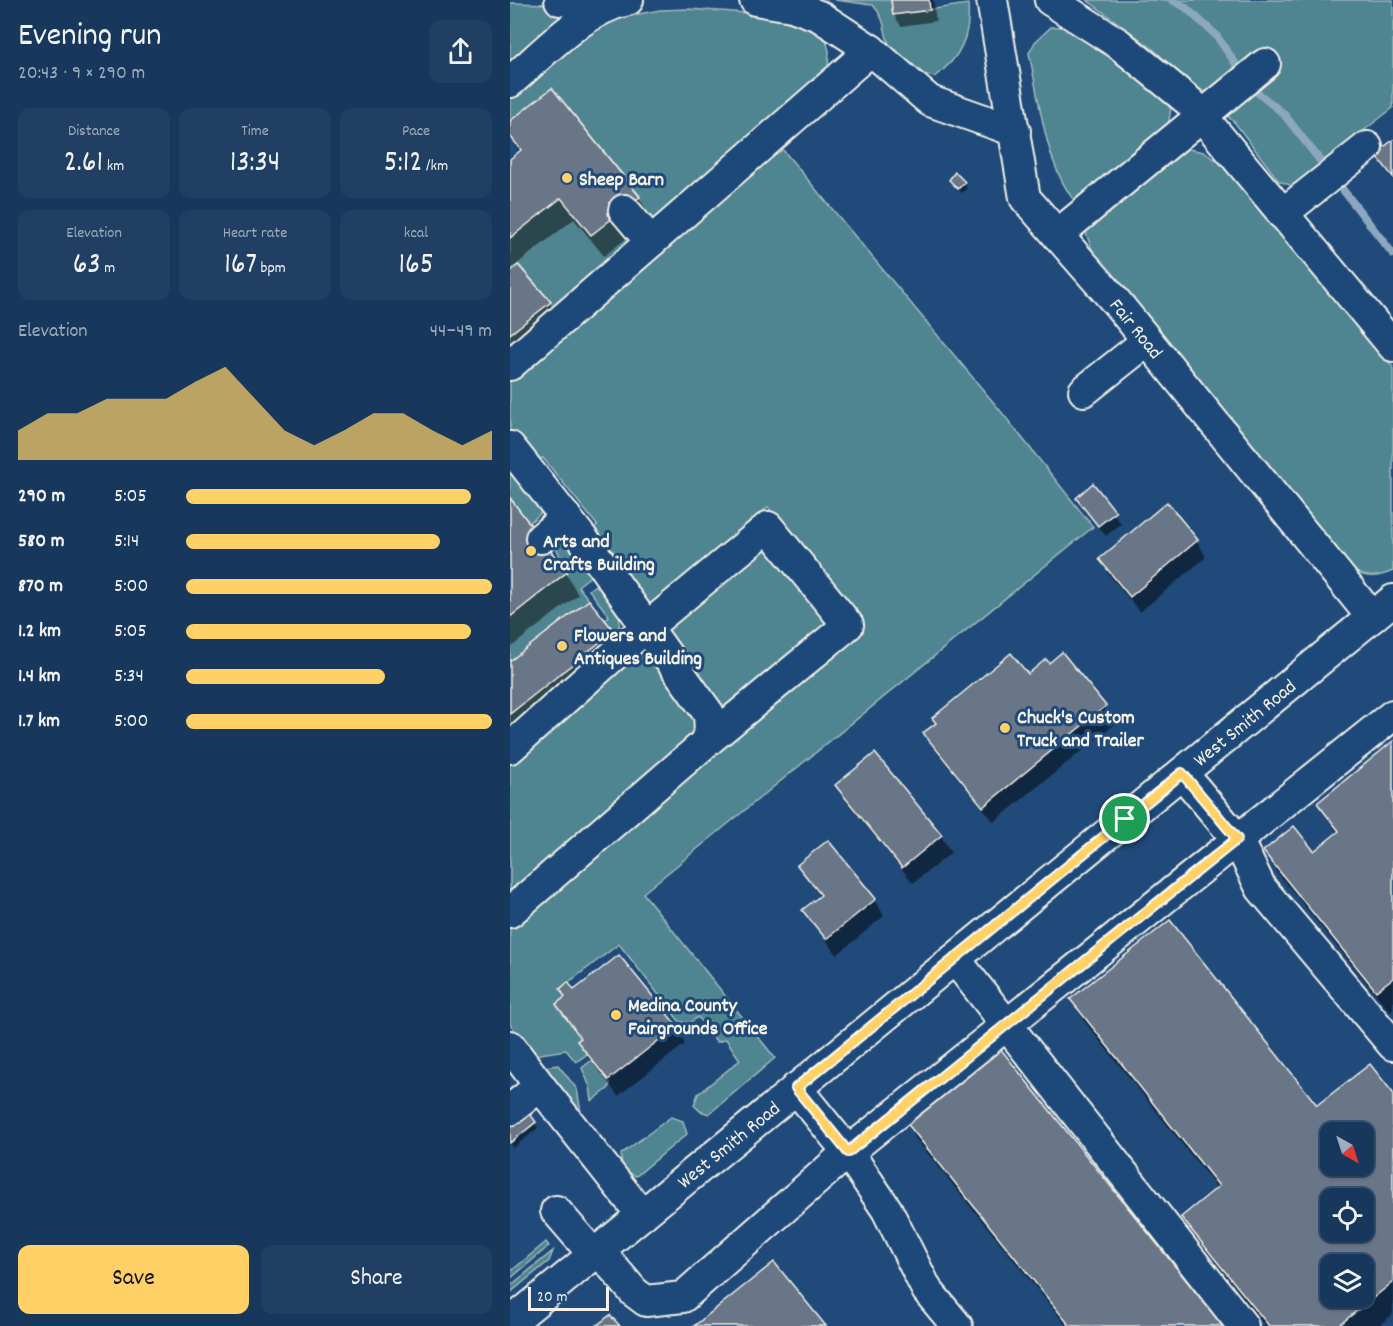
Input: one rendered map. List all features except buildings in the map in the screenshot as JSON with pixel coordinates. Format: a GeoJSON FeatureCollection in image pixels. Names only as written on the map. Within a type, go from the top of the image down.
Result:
{"type":"FeatureCollection","features":[{"type":"Feature","properties":{"kind":"street"},"geometry":{"type":"LineString","coordinates":[[560,0],[617,3]]}},
{"type":"Feature","properties":{"kind":"street"},"geometry":{"type":"LineString","coordinates":[[755,0],[806,10],[846,32],[871,50],[930,101],[1015,131]]}},
{"type":"Feature","properties":{"kind":"street","name":"Fair Road"},"geometry":{"type":"LineString","coordinates":[[992,0],[1025,198],[1385,612]]}},
{"type":"Feature","properties":{"kind":"street"},"geometry":{"type":"LineString","coordinates":[[1059,2],[1119,44],[1173,87],[1202,116],[1393,346]]}},
{"type":"Feature","properties":{"kind":"street"},"geometry":{"type":"LineString","coordinates":[[510,81],[578,24],[617,3]]}},
{"type":"Feature","properties":{"kind":"street"},"geometry":{"type":"LineString","coordinates":[[510,365],[871,50]]}},
{"type":"Feature","properties":{"kind":"street"},"geometry":{"type":"LineString","coordinates":[[1057,235],[1265,64]]}},
{"type":"Feature","properties":{"kind":"street"},"geometry":{"type":"LineString","coordinates":[[1282,214],[1367,147]]}},
{"type":"Feature","properties":{"kind":"street"},"geometry":{"type":"LineString","coordinates":[[624,210],[651,242]]}},
{"type":"Feature","properties":{"kind":"street"},"geometry":{"type":"LineString","coordinates":[[1084,391],[1147,341]]}},
{"type":"Feature","properties":{"kind":"street"},"geometry":{"type":"LineString","coordinates":[[510,447],[566,517],[709,714],[710,731],[704,744]]}},
{"type":"Feature","properties":{"kind":"street"},"geometry":{"type":"LineString","coordinates":[[541,538],[566,517]]}},
{"type":"Feature","properties":{"kind":"street"},"geometry":{"type":"LineString","coordinates":[[510,748],[647,627],[768,527],[848,625],[704,744],[510,912]]}},
{"type":"Feature","properties":{"kind":"street","name":"West Smith Road"},"geometry":{"type":"LineString","coordinates":[[510,1323],[1182,773],[1385,612]]}},
{"type":"Feature","properties":{"kind":"street"},"geometry":{"type":"LineString","coordinates":[[556,1211],[634,1292],[646,1301],[683,1297],[848,1152],[1393,715]]}},
{"type":"Feature","properties":{"kind":"street"},"geometry":{"type":"LineString","coordinates":[[1182,773],[1237,839],[1261,888],[1393,1045]]}},
{"type":"Feature","properties":{"kind":"street"},"geometry":{"type":"LineString","coordinates":[[955,959],[1243,1326]]}},
{"type":"Feature","properties":{"kind":"street"},"geometry":{"type":"LineString","coordinates":[[510,1046],[642,1215]]}},
{"type":"Feature","properties":{"kind":"street"},"geometry":{"type":"LineString","coordinates":[[510,1110],[540,1086]]}},
{"type":"Feature","properties":{"kind":"street"},"geometry":{"type":"LineString","coordinates":[[796,1088],[848,1152],[887,1210],[927,1290],[957,1326]]}},
{"type":"Feature","properties":{"kind":"green space"},"geometry":{"type":"Polygon","coordinates":[[[835,0],[891,0],[893,15],[968,4],[965,36],[957,55],[950,63],[934,77],[928,76],[916,71],[894,54],[888,43],[881,17],[873,5],[835,0]]]}},
{"type":"Feature","properties":{"kind":"green space"},"geometry":{"type":"Polygon","coordinates":[[[1087,0],[1393,0],[1393,108],[1292,186],[1279,181],[1235,123],[1153,49],[1087,0]]]}},
{"type":"Feature","properties":{"kind":"green space"},"geometry":{"type":"Polygon","coordinates":[[[510,3],[551,4],[571,14],[510,73],[510,3]]]}},
{"type":"Feature","properties":{"kind":"green space"},"geometry":{"type":"Polygon","coordinates":[[[689,9],[759,15],[794,22],[810,28],[825,36],[829,51],[828,69],[658,226],[630,205],[640,196],[552,88],[510,121],[510,92],[543,63],[613,19],[660,10],[689,9]]]}},
{"type":"Feature","properties":{"kind":"green space"},"geometry":{"type":"Polygon","coordinates":[[[1051,27],[1062,27],[1076,33],[1106,51],[1151,88],[1171,109],[1168,125],[1081,199],[1073,199],[1063,184],[1049,148],[1029,53],[1035,42],[1051,27]]]}},
{"type":"Feature","properties":{"kind":"green space"},"geometry":{"type":"Polygon","coordinates":[[[778,144],[999,409],[1093,527],[643,893],[775,1058],[709,1114],[700,1111],[694,1105],[698,1094],[740,1060],[726,1039],[717,1042],[698,1017],[689,1023],[680,1022],[619,944],[560,989],[565,997],[556,1005],[581,1038],[577,1041],[587,1054],[576,1062],[566,1050],[534,1055],[510,1024],[510,925],[864,625],[768,507],[647,608],[591,531],[597,525],[543,458],[534,461],[510,433],[510,375],[778,144]]]}},
{"type":"Feature","properties":{"kind":"green space"},"geometry":{"type":"Polygon","coordinates":[[[1183,148],[1204,152],[1224,166],[1393,367],[1393,571],[1370,576],[1348,568],[1094,255],[1086,233],[1097,212],[1183,148]]]}},
{"type":"Feature","properties":{"kind":"green space"},"geometry":{"type":"Polygon","coordinates":[[[561,198],[591,235],[615,216],[632,239],[510,354],[510,334],[551,302],[519,265],[510,272],[510,238],[561,198]]]}},
{"type":"Feature","properties":{"kind":"green space"},"geometry":{"type":"Polygon","coordinates":[[[510,460],[548,507],[529,523],[510,498],[510,460]]]}},
{"type":"Feature","properties":{"kind":"green space"},"geometry":{"type":"Polygon","coordinates":[[[569,534],[597,571],[578,586],[589,600],[510,661],[510,617],[567,572],[555,545],[569,534]]]}},
{"type":"Feature","properties":{"kind":"green space"},"geometry":{"type":"Polygon","coordinates":[[[764,541],[833,625],[718,716],[660,629],[764,541]]]}},
{"type":"Feature","properties":{"kind":"green space"},"geometry":{"type":"Polygon","coordinates":[[[603,579],[620,615],[619,632],[510,736],[510,714],[614,631],[605,620],[609,616],[589,590],[603,579]]]}},
{"type":"Feature","properties":{"kind":"green space"},"geometry":{"type":"Polygon","coordinates":[[[647,648],[696,713],[699,731],[510,899],[510,761],[634,653],[647,648]]]}},
{"type":"Feature","properties":{"kind":"green space"},"geometry":{"type":"Polygon","coordinates":[[[592,1060],[610,1083],[609,1088],[592,1101],[590,1087],[582,1068],[592,1060]]]}},
{"type":"Feature","properties":{"kind":"green space"},"geometry":{"type":"Polygon","coordinates":[[[558,1065],[577,1089],[582,1118],[542,1067],[558,1065]]]}},
{"type":"Feature","properties":{"kind":"green space"},"geometry":{"type":"Polygon","coordinates":[[[671,1117],[683,1121],[687,1134],[636,1176],[622,1169],[621,1154],[671,1117]]]}},
{"type":"Feature","properties":{"kind":"green space"},"geometry":{"type":"Polygon","coordinates":[[[546,1242],[549,1246],[510,1279],[510,1272],[546,1242]]]}},
{"type":"Feature","properties":{"kind":"green space"},"geometry":{"type":"Polygon","coordinates":[[[553,1251],[549,1261],[510,1293],[510,1286],[553,1251]]]}},
{"type":"Feature","properties":{"kind":"waterway"},"geometry":{"type":"LineString","coordinates":[[1172,0],[1185,7],[1216,35],[1253,89],[1283,113],[1393,254]]}},
{"type":"Feature","properties":{"kind":"place","name":"Sheep Barn"},"geometry":{"type":"Point","coordinates":[567,178]}},
{"type":"Feature","properties":{"kind":"place","name":"Arts and Crafts Building"},"geometry":{"type":"Point","coordinates":[531,551]}},
{"type":"Feature","properties":{"kind":"place","name":"Flowers and Antiques Building"},"geometry":{"type":"Point","coordinates":[562,646]}},
{"type":"Feature","properties":{"kind":"place","name":"Chuck's Custom Truck and Trailer"},"geometry":{"type":"Point","coordinates":[1005,728]}},
{"type":"Feature","properties":{"kind":"place","name":"Medina County Fairgrounds Office"},"geometry":{"type":"Point","coordinates":[616,1015]}},
{"type":"Feature","properties":{"kind":"route"},"geometry":{"type":"LineString","coordinates":[[1182,773],[1237,839],[848,1152],[796,1088],[1125,819],[1182,773]]}}]}
